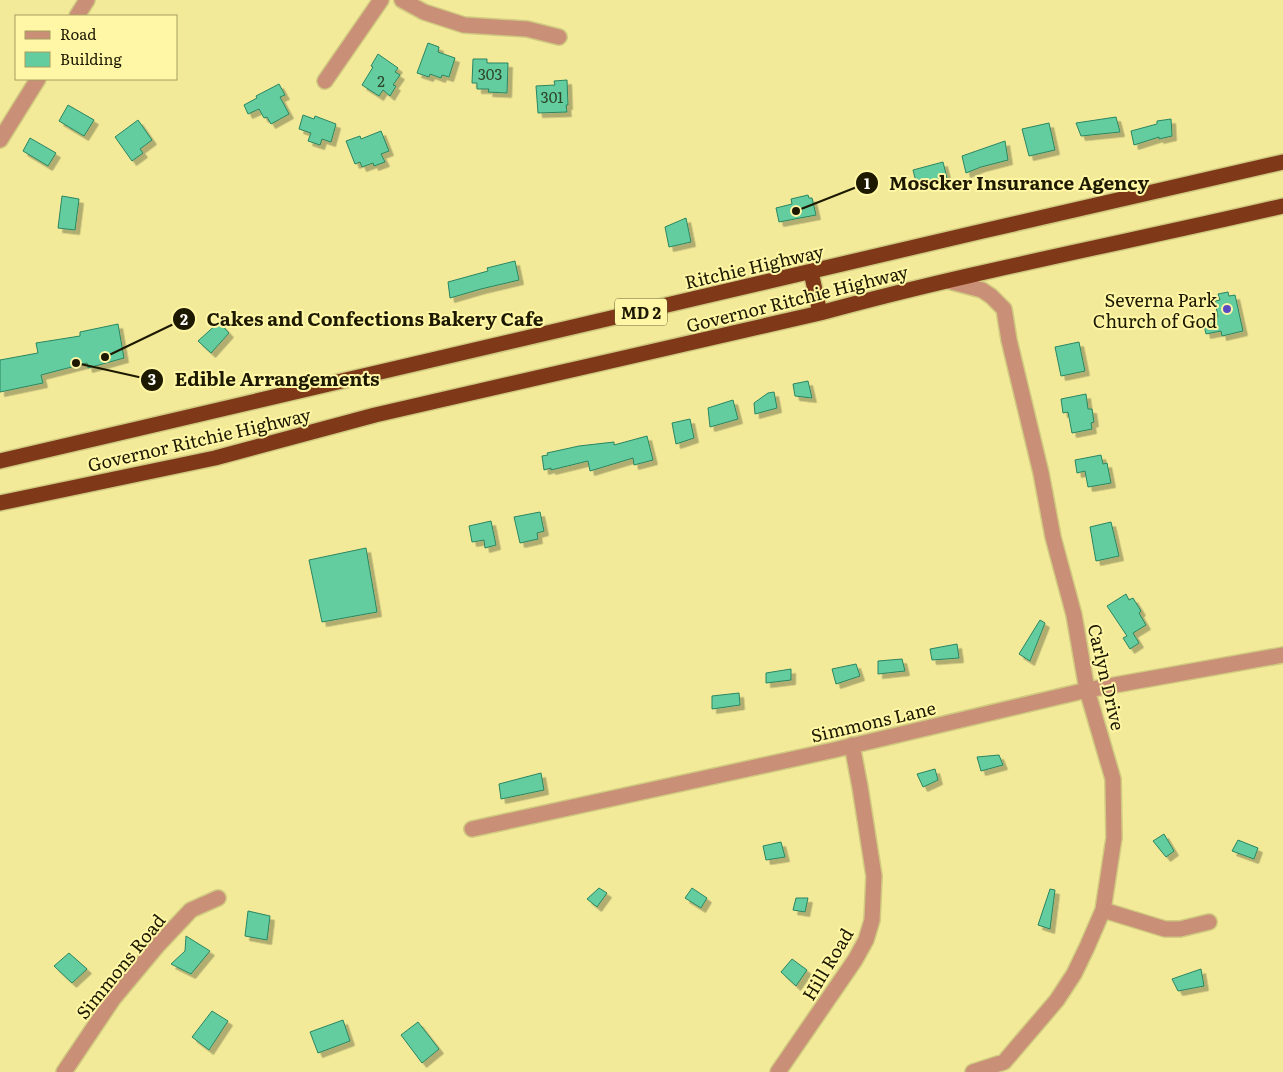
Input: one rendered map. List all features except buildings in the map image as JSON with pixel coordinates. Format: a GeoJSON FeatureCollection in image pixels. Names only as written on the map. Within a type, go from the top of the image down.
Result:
{"type":"FeatureCollection","features":[{"type":"Feature","properties":{"kind":"highway","name":"Ritchie Highway"},"geometry":{"type":"LineString","coordinates":[[0,461],[1283,162]]}},
{"type":"Feature","properties":{"kind":"highway","name":"Governor Ritchie Highway"},"geometry":{"type":"LineString","coordinates":[[0,504],[215,458],[375,415],[820,314],[878,297],[1283,206]]}},
{"type":"Feature","properties":{"kind":"highway"},"geometry":{"type":"LineString","coordinates":[[811,272],[820,314]]}},
{"type":"Feature","properties":{"kind":"street"},"geometry":{"type":"LineString","coordinates":[[78,15],[87,0]]}},
{"type":"Feature","properties":{"kind":"street"},"geometry":{"type":"LineString","coordinates":[[325,81],[381,0]]}},
{"type":"Feature","properties":{"kind":"street"},"geometry":{"type":"LineString","coordinates":[[402,0],[424,12],[464,24],[527,29],[559,37]]}},
{"type":"Feature","properties":{"kind":"street"},"geometry":{"type":"LineString","coordinates":[[0,140],[37,80]]}},
{"type":"Feature","properties":{"kind":"street","name":"Carlyn Drive"},"geometry":{"type":"LineString","coordinates":[[948,281],[982,290],[1004,309],[1021,395],[1041,473],[1053,537],[1074,614],[1087,690],[1113,779],[1114,838],[1103,910],[1074,974],[1057,1000],[1004,1062],[974,1072]]}},
{"type":"Feature","properties":{"kind":"street","name":"Simmons Lane"},"geometry":{"type":"LineString","coordinates":[[472,829],[852,745],[1087,690],[1283,654]]}},
{"type":"Feature","properties":{"kind":"street","name":"Hill Road"},"geometry":{"type":"LineString","coordinates":[[778,1072],[855,960],[866,940],[872,920],[874,876],[852,745]]}},
{"type":"Feature","properties":{"kind":"street","name":"Simmons Road"},"geometry":{"type":"LineString","coordinates":[[64,1072],[113,999],[158,945],[191,910],[218,898]]}},
{"type":"Feature","properties":{"kind":"street"},"geometry":{"type":"LineString","coordinates":[[1103,910],[1165,928],[1180,929],[1209,922]]}},
{"type":"Feature","properties":{"kind":"place","name":"Moscker Insurance Agency"},"geometry":{"type":"Point","coordinates":[796,211]}},
{"type":"Feature","properties":{"kind":"place","name":"Severna Park Church of God"},"geometry":{"type":"Point","coordinates":[1227,309]}},
{"type":"Feature","properties":{"kind":"place","name":"Cakes and Confections Bakery Cafe"},"geometry":{"type":"Point","coordinates":[105,357]}},
{"type":"Feature","properties":{"kind":"place","name":"Edible Arrangements"},"geometry":{"type":"Point","coordinates":[76,363]}}]}
